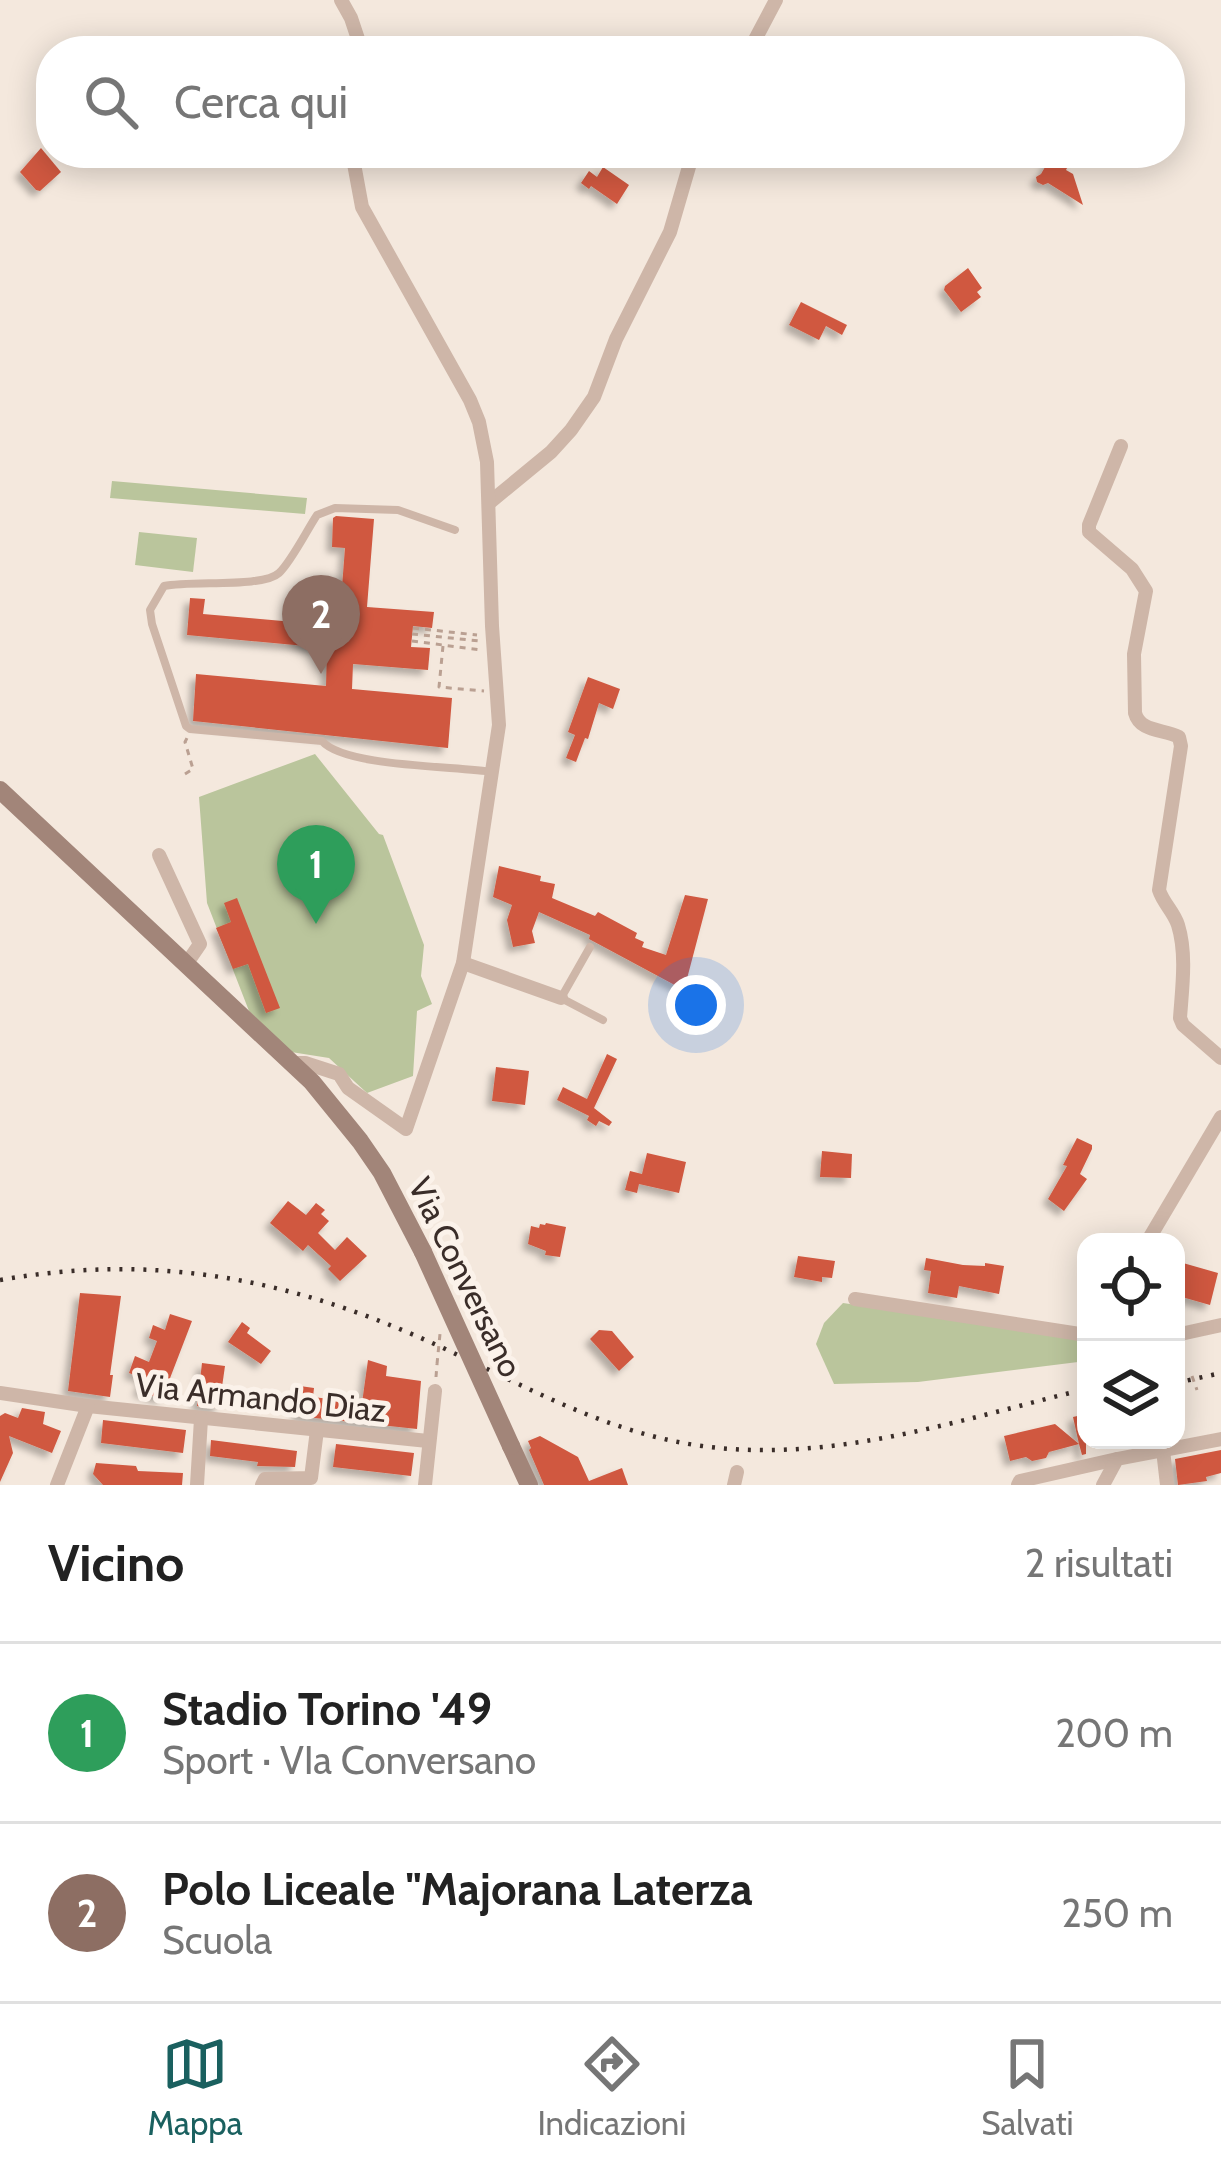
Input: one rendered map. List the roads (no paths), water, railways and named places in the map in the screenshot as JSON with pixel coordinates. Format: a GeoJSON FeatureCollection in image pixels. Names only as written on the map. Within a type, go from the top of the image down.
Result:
{"type":"FeatureCollection","features":[{"type":"Feature","properties":{"kind":"main road"},"geometry":{"type":"LineString","coordinates":[[0,790],[292,1063]]}},
{"type":"Feature","properties":{"kind":"main road","name":"Via Conversano"},"geometry":{"type":"LineString","coordinates":[[292,1063],[332,1105],[382,1173],[529,1485]]}},
{"type":"Feature","properties":{"kind":"street"},"geometry":{"type":"LineString","coordinates":[[756,36],[776,0]]}},
{"type":"Feature","properties":{"kind":"street"},"geometry":{"type":"LineString","coordinates":[[339,2],[357,36]]}},
{"type":"Feature","properties":{"kind":"street"},"geometry":{"type":"LineString","coordinates":[[292,1063],[339,1074],[348,1088],[406,1129],[463,963],[499,725],[488,462],[479,422],[362,207],[355,168]]}},
{"type":"Feature","properties":{"kind":"street"},"geometry":{"type":"LineString","coordinates":[[489,502],[551,452],[594,397],[616,340],[670,232],[689,168]]}},
{"type":"Feature","properties":{"kind":"street"},"geometry":{"type":"LineString","coordinates":[[1121,446],[1089,532],[1132,568],[1145,591],[1134,654],[1135,713],[1143,726],[1178,737],[1181,746],[1160,897],[1179,927],[1180,1018],[1221,1058]]}},
{"type":"Feature","properties":{"kind":"street"},"geometry":{"type":"LineString","coordinates":[[159,855],[200,944],[187,963]]}},
{"type":"Feature","properties":{"kind":"street"},"geometry":{"type":"LineString","coordinates":[[463,963],[561,998]]}},
{"type":"Feature","properties":{"kind":"street"},"geometry":{"type":"LineString","coordinates":[[1152,1233],[1221,1118]]}},
{"type":"Feature","properties":{"kind":"street"},"geometry":{"type":"LineString","coordinates":[[855,1299],[1077,1335]]}},
{"type":"Feature","properties":{"kind":"street"},"geometry":{"type":"LineString","coordinates":[[1185,1333],[1221,1325]]}},
{"type":"Feature","properties":{"kind":"street"},"geometry":{"type":"LineString","coordinates":[[425,1485],[435,1391]]}},
{"type":"Feature","properties":{"kind":"street","name":"Via Armando Diaz"},"geometry":{"type":"LineString","coordinates":[[0,1393],[428,1441]]}},
{"type":"Feature","properties":{"kind":"street"},"geometry":{"type":"LineString","coordinates":[[57,1485],[88,1406]]}},
{"type":"Feature","properties":{"kind":"street"},"geometry":{"type":"LineString","coordinates":[[197,1485],[201,1419]]}},
{"type":"Feature","properties":{"kind":"street"},"geometry":{"type":"LineString","coordinates":[[262,1485],[265,1479],[311,1478],[317,1430]]}},
{"type":"Feature","properties":{"kind":"street"},"geometry":{"type":"LineString","coordinates":[[1018,1485],[1221,1438]]}},
{"type":"Feature","properties":{"kind":"street"},"geometry":{"type":"LineString","coordinates":[[1163,1450],[1167,1485]]}},
{"type":"Feature","properties":{"kind":"street"},"geometry":{"type":"LineString","coordinates":[[1103,1485],[1117,1460]]}},
{"type":"Feature","properties":{"kind":"lane"},"geometry":{"type":"LineString","coordinates":[[454,530],[398,510],[335,508],[317,515],[279,574],[263,580],[164,586],[150,610],[152,623],[190,729],[322,741],[337,752],[385,762],[493,772]]}},
{"type":"Feature","properties":{"kind":"lane"},"geometry":{"type":"LineString","coordinates":[[590,947],[561,998],[603,1020]]}},
{"type":"Feature","properties":{"kind":"railway"},"geometry":{"type":"LineString","coordinates":[[0,1280],[116,1269],[171,1271],[279,1289],[387,1324],[600,1420],[702,1446],[751,1450],[848,1444],[1077,1391]]}},
{"type":"Feature","properties":{"kind":"railway"},"geometry":{"type":"LineString","coordinates":[[1185,1381],[1221,1373]]}},
{"type":"Feature","properties":{"kind":"place","name":"Polo Liceale \"Majorana Laterza"},"geometry":{"type":"Point","coordinates":[321,674]}},
{"type":"Feature","properties":{"kind":"place","name":"Stadio Torino '49"},"geometry":{"type":"Point","coordinates":[316,924]}}]}
